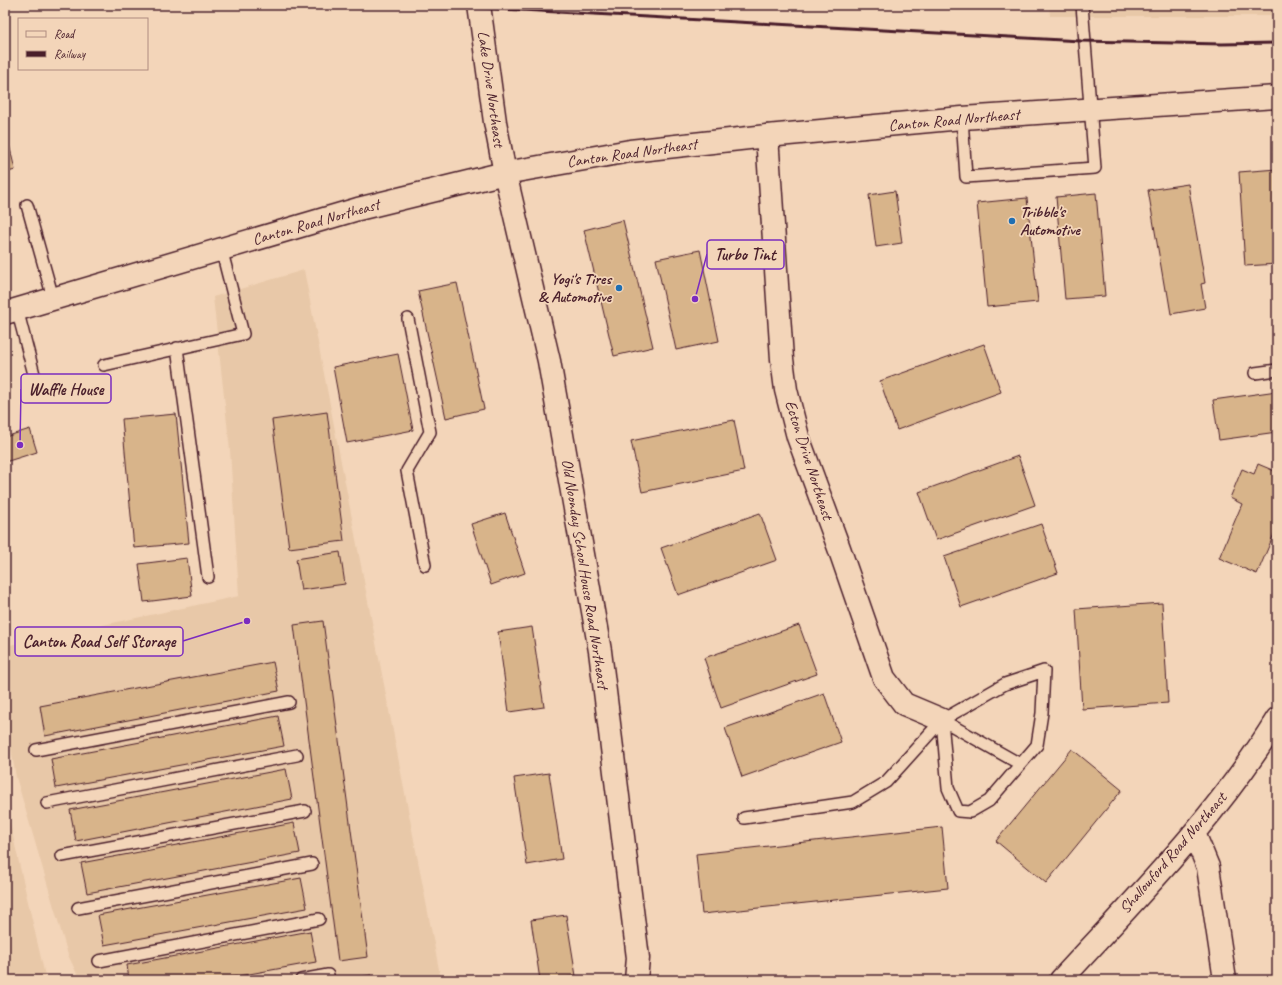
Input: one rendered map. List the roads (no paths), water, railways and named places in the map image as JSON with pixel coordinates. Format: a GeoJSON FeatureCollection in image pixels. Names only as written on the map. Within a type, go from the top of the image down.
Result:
{"type":"FeatureCollection","features":[{"type":"Feature","properties":{"kind":"street","name":"Lake Drive Northeast"},"geometry":{"type":"LineString","coordinates":[[479,5],[495,122],[504,173]]}},
{"type":"Feature","properties":{"kind":"street","name":"Canton Road Northeast"},"geometry":{"type":"LineString","coordinates":[[11,311],[221,248],[358,209],[504,173],[630,151],[767,136],[962,118],[1277,97]]}},
{"type":"Feature","properties":{"kind":"street","name":"Ecton Drive Northeast"},"geometry":{"type":"LineString","coordinates":[[767,136],[782,359],[786,390],[798,437],[884,678],[904,704],[942,720]]}},
{"type":"Feature","properties":{"kind":"street","name":"Old Noonday School House Road Northeast"},"geometry":{"type":"LineString","coordinates":[[504,173],[549,361],[600,651],[638,958],[636,980]]}},
{"type":"Feature","properties":{"kind":"street","name":"Shallowford Road Northeast"},"geometry":{"type":"LineString","coordinates":[[1061,980],[1194,833],[1258,751],[1277,719]]}},
{"type":"Feature","properties":{"kind":"street"},"geometry":{"type":"LineString","coordinates":[[1194,833],[1208,867],[1225,980]]}},
{"type":"Feature","properties":{"kind":"lane"},"geometry":{"type":"LineString","coordinates":[[962,118],[966,177],[1095,168],[1082,5]]}},
{"type":"Feature","properties":{"kind":"lane"},"geometry":{"type":"LineString","coordinates":[[27,205],[53,298]]}},
{"type":"Feature","properties":{"kind":"lane"},"geometry":{"type":"LineString","coordinates":[[104,365],[243,334],[221,248]]}},
{"type":"Feature","properties":{"kind":"lane"},"geometry":{"type":"LineString","coordinates":[[11,311],[36,382]]}},
{"type":"Feature","properties":{"kind":"lane"},"geometry":{"type":"LineString","coordinates":[[408,318],[430,432],[407,471],[425,565]]}},
{"type":"Feature","properties":{"kind":"lane"},"geometry":{"type":"LineString","coordinates":[[177,348],[208,577]]}},
{"type":"Feature","properties":{"kind":"lane"},"geometry":{"type":"LineString","coordinates":[[1255,373],[1277,370]]}},
{"type":"Feature","properties":{"kind":"lane"},"geometry":{"type":"LineString","coordinates":[[744,818],[853,802],[886,782],[942,720],[1005,684],[1044,671],[1042,713],[1037,745],[989,801],[970,812],[958,811],[948,788],[942,720]]}},
{"type":"Feature","properties":{"kind":"lane"},"geometry":{"type":"LineString","coordinates":[[36,750],[289,702]]}},
{"type":"Feature","properties":{"kind":"lane"},"geometry":{"type":"LineString","coordinates":[[942,720],[1020,764]]}},
{"type":"Feature","properties":{"kind":"lane"},"geometry":{"type":"LineString","coordinates":[[47,803],[296,755]]}},
{"type":"Feature","properties":{"kind":"lane"},"geometry":{"type":"LineString","coordinates":[[62,856],[305,811]]}},
{"type":"Feature","properties":{"kind":"lane"},"geometry":{"type":"LineString","coordinates":[[78,908],[312,864]]}},
{"type":"Feature","properties":{"kind":"lane"},"geometry":{"type":"LineString","coordinates":[[99,961],[319,919]]}},
{"type":"Feature","properties":{"kind":"lane"},"geometry":{"type":"LineString","coordinates":[[301,980],[328,975]]}},
{"type":"Feature","properties":{"kind":"railway"},"geometry":{"type":"LineString","coordinates":[[430,5],[1081,41],[1222,44],[1277,43]]}},
{"type":"Feature","properties":{"kind":"place","name":"Tribble's Automotive"},"geometry":{"type":"Point","coordinates":[1012,221]}},
{"type":"Feature","properties":{"kind":"place","name":"Yogi's Tires & Automotive"},"geometry":{"type":"Point","coordinates":[619,288]}},
{"type":"Feature","properties":{"kind":"place","name":"Turbo Tint"},"geometry":{"type":"Point","coordinates":[695,299]}},
{"type":"Feature","properties":{"kind":"place","name":"Waffle House"},"geometry":{"type":"Point","coordinates":[20,445]}},
{"type":"Feature","properties":{"kind":"place","name":"Canton Road Self Storage"},"geometry":{"type":"Point","coordinates":[247,621]}}]}
